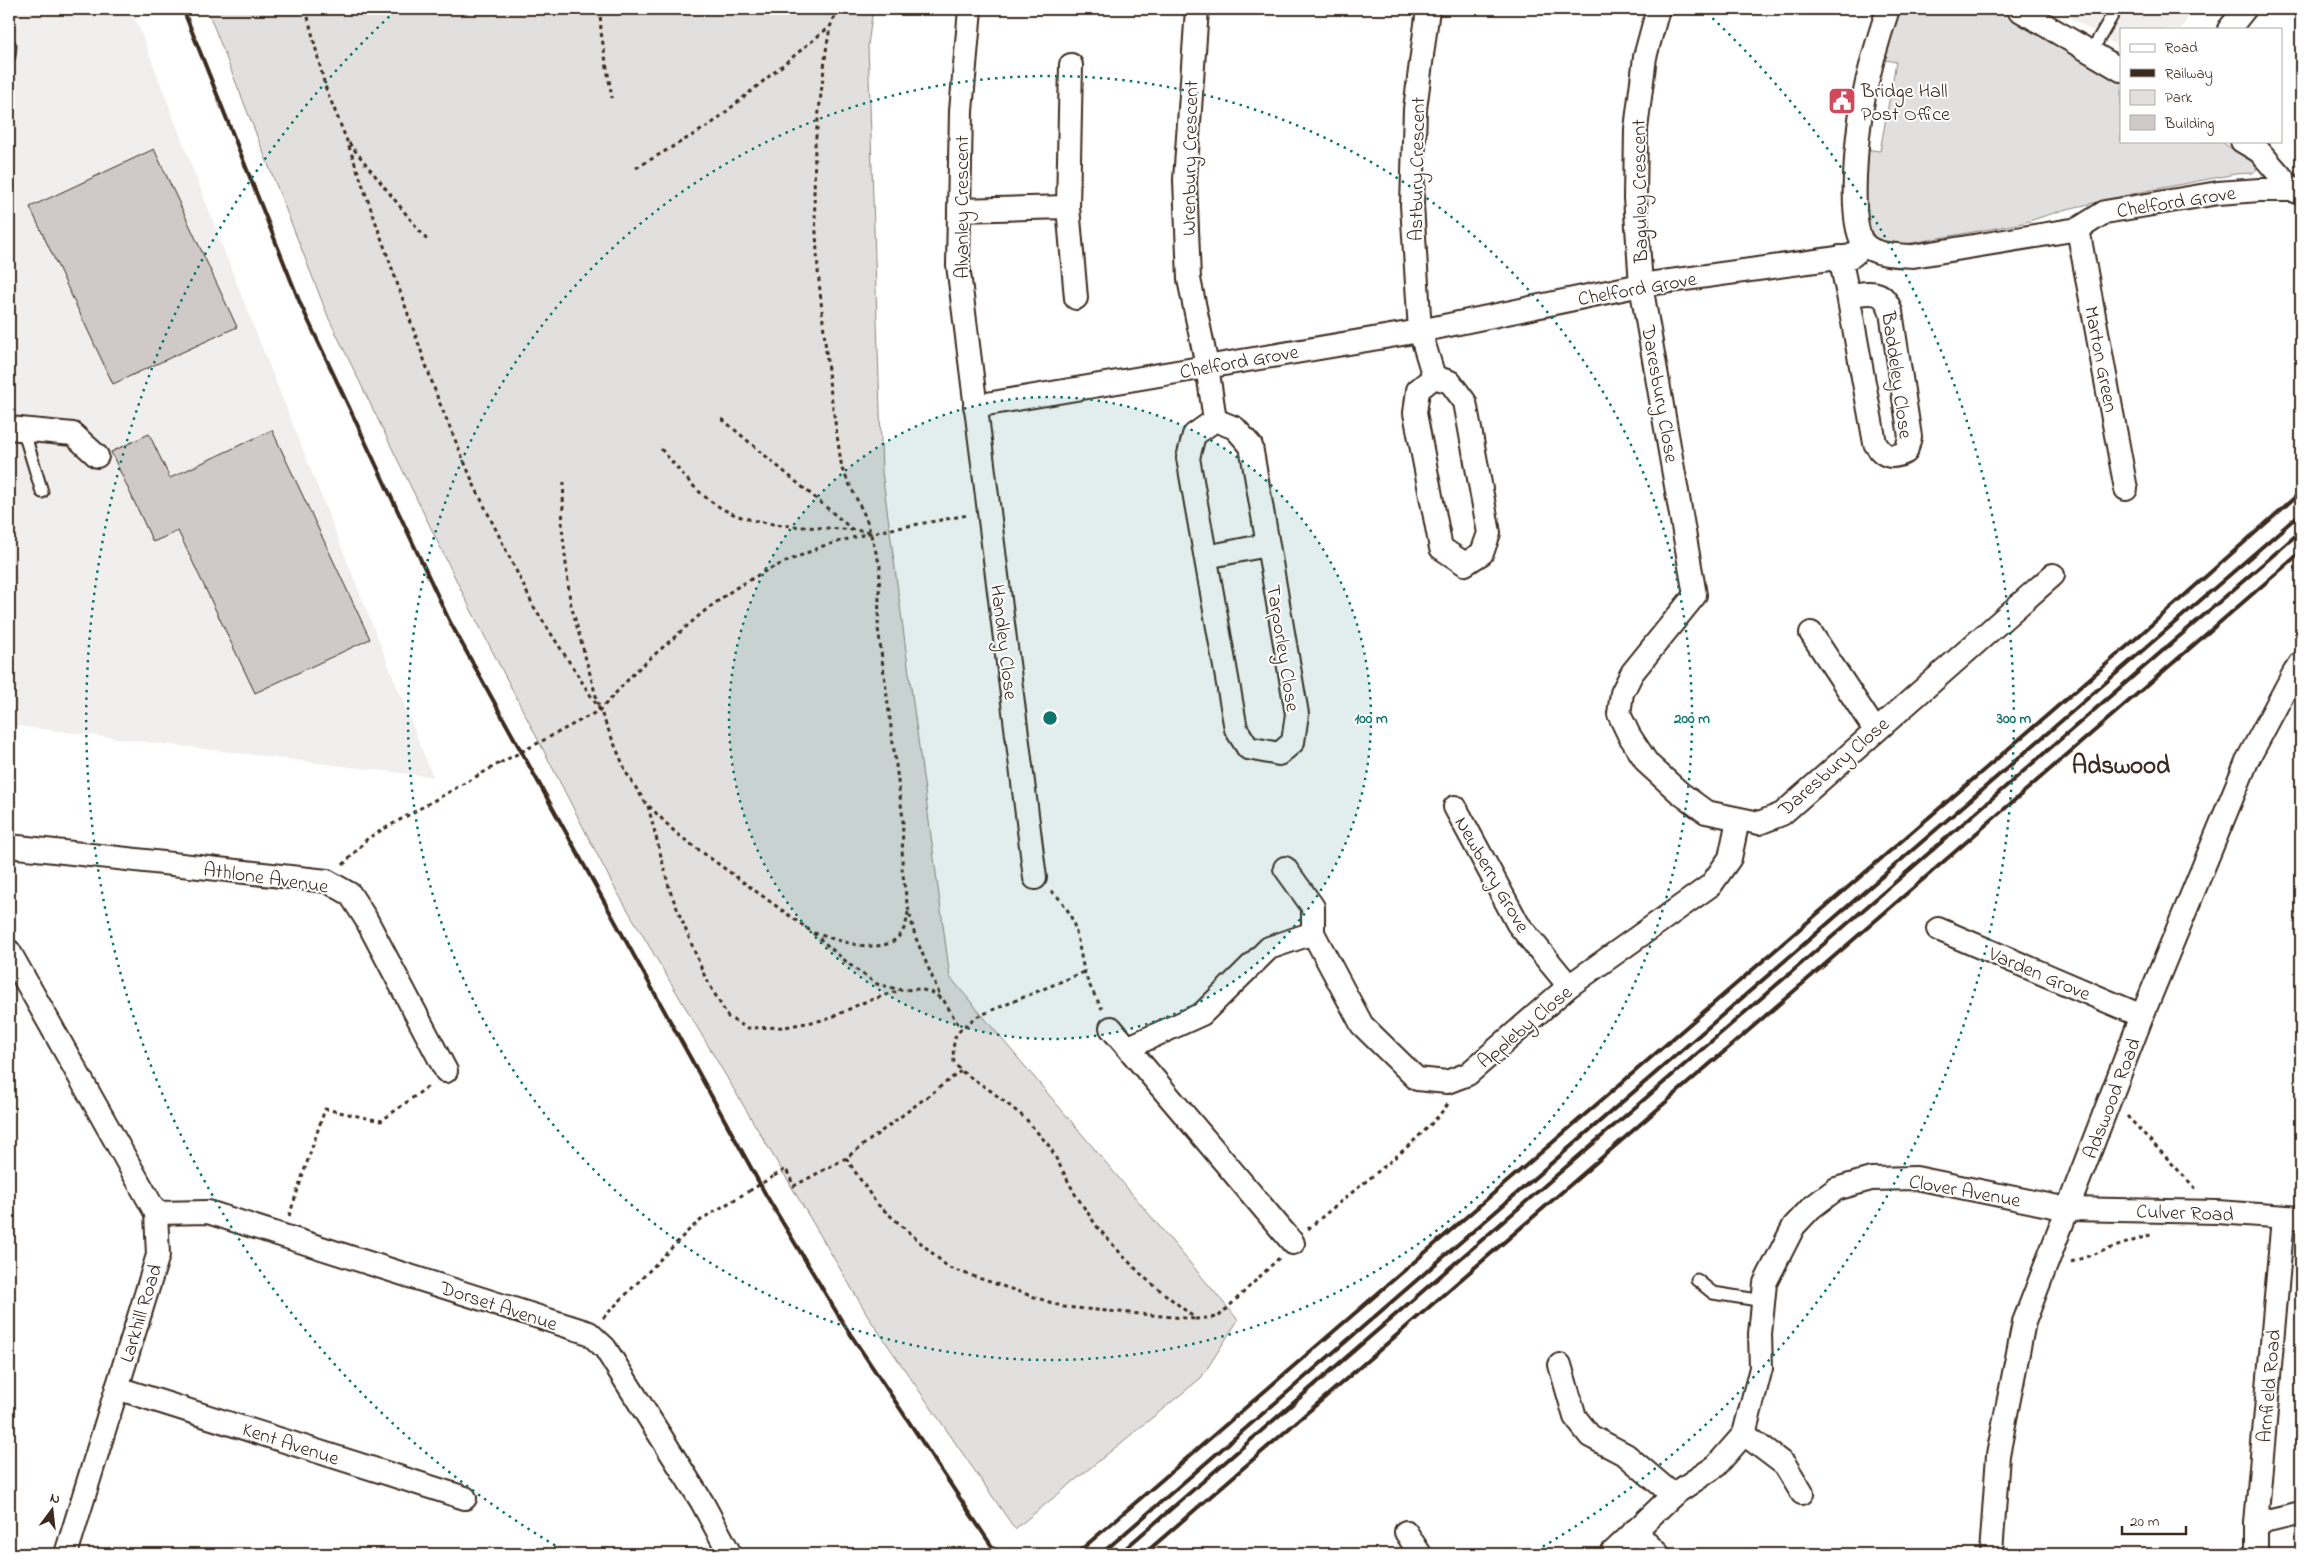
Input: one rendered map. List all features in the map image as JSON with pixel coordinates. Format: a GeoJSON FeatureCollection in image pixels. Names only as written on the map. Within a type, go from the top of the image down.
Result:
{"type":"FeatureCollection","features":[{"type":"Feature","properties":{"kind":"street","name":"Alvanley Crescent"},"geometry":{"type":"LineString","coordinates":[[970,9],[961,111],[958,265],[975,406]]}},
{"type":"Feature","properties":{"kind":"street","name":"Wrenbury Crescent"},"geometry":{"type":"LineString","coordinates":[[1197,9],[1185,180],[1189,279],[1207,366]]}},
{"type":"Feature","properties":{"kind":"street","name":"Astbury Crescent"},"geometry":{"type":"LineString","coordinates":[[1428,9],[1415,109],[1412,205],[1420,331],[1434,377]]}},
{"type":"Feature","properties":{"kind":"street","name":"Baguley Crescent"},"geometry":{"type":"LineString","coordinates":[[1641,285],[1635,198],[1636,129],[1645,57],[1658,9]]}},
{"type":"Feature","properties":{"kind":"street"},"geometry":{"type":"LineString","coordinates":[[1865,245],[1857,229],[1855,213],[1857,143],[1875,47],[1888,9]]}},
{"type":"Feature","properties":{"kind":"street"},"geometry":{"type":"LineString","coordinates":[[2018,9],[2120,69]]}},
{"type":"Feature","properties":{"kind":"street"},"geometry":{"type":"LineString","coordinates":[[2230,28],[2245,9]]}},
{"type":"Feature","properties":{"kind":"street"},"geometry":{"type":"LineString","coordinates":[[1071,65],[1068,207],[1076,298]]}},
{"type":"Feature","properties":{"kind":"street"},"geometry":{"type":"LineString","coordinates":[[2244,142],[2259,151],[2297,192]]}},
{"type":"Feature","properties":{"kind":"street","name":"Chelford Grove"},"geometry":{"type":"LineString","coordinates":[[975,406],[1420,331],[1641,285],[1852,256],[1865,245],[1893,255],[1913,256],[2078,229],[2105,212],[2218,193],[2260,190],[2297,192]]}},
{"type":"Feature","properties":{"kind":"street"},"geometry":{"type":"LineString","coordinates":[[959,210],[1068,207]]}},
{"type":"Feature","properties":{"kind":"street","name":"Marton Green"},"geometry":{"type":"LineString","coordinates":[[2078,229],[2126,489]]}},
{"type":"Feature","properties":{"kind":"street","name":"Baddeley Close"},"geometry":{"type":"LineString","coordinates":[[1840,257],[1875,443],[1886,456],[1897,457],[1906,452],[1910,437],[1891,312],[1884,297],[1878,293],[1848,296]]}},
{"type":"Feature","properties":{"kind":"street","name":"Daresbury Close"},"geometry":{"type":"LineString","coordinates":[[1641,285],[1695,595],[1632,673],[1622,692],[1619,714],[1629,735],[1648,764],[1680,793],[1706,812],[1738,820],[1759,822],[1782,814],[2053,575]]}},
{"type":"Feature","properties":{"kind":"street"},"geometry":{"type":"LineString","coordinates":[[1207,366],[1215,420]]}},
{"type":"Feature","properties":{"kind":"street"},"geometry":{"type":"LineString","coordinates":[[1434,377],[1450,382],[1465,402],[1484,500],[1489,536],[1482,553],[1465,564],[1441,548],[1415,413],[1418,390],[1434,377]]}},
{"type":"Feature","properties":{"kind":"street","name":"Handley Close"},"geometry":{"type":"LineString","coordinates":[[975,406],[1036,878]]}},
{"type":"Feature","properties":{"kind":"street","name":"Tarporley Close"},"geometry":{"type":"LineString","coordinates":[[1215,420],[1235,428],[1251,446],[1267,545],[1297,714],[1293,742],[1279,754],[1248,748],[1236,730],[1188,458],[1194,435],[1215,420]]}},
{"type":"Feature","properties":{"kind":"street"},"geometry":{"type":"LineString","coordinates":[[16,429],[73,434],[97,456]]}},
{"type":"Feature","properties":{"kind":"street"},"geometry":{"type":"LineString","coordinates":[[1206,557],[1267,545]]}},
{"type":"Feature","properties":{"kind":"street"},"geometry":{"type":"LineString","coordinates":[[1812,633],[1875,730]]}},
{"type":"Feature","properties":{"kind":"street","name":"Adswood Road"},"geometry":{"type":"LineString","coordinates":[[1991,1554],[1998,1455],[2024,1322],[2142,1016],[2247,761],[2301,663]]}},
{"type":"Feature","properties":{"kind":"street","name":"Newberry Grove"},"geometry":{"type":"LineString","coordinates":[[1455,807],[1518,924],[1570,986]]}},
{"type":"Feature","properties":{"kind":"street","name":"Appleby Close"},"geometry":{"type":"LineString","coordinates":[[1285,868],[1313,907],[1313,933],[1362,1025],[1417,1079],[1447,1082],[1468,1074],[1570,986],[1711,885],[1730,858],[1738,820]]}},
{"type":"Feature","properties":{"kind":"street","name":"Athlone Avenue"},"geometry":{"type":"LineString","coordinates":[[9,846],[327,882],[350,894],[366,918],[446,1072]]}},
{"type":"Feature","properties":{"kind":"street","name":"Varden Grove"},"geometry":{"type":"LineString","coordinates":[[1938,929],[2142,1016]]}},
{"type":"Feature","properties":{"kind":"street"},"geometry":{"type":"LineString","coordinates":[[1129,1047],[1202,1014],[1269,948],[1313,933]]}},
{"type":"Feature","properties":{"kind":"street","name":"Larkhill Road"},"geometry":{"type":"LineString","coordinates":[[9,952],[156,1213],[158,1256],[66,1554]]}},
{"type":"Feature","properties":{"kind":"street"},"geometry":{"type":"LineString","coordinates":[[1111,1028],[1293,1242]]}},
{"type":"Feature","properties":{"kind":"street","name":"Clover Avenue"},"geometry":{"type":"LineString","coordinates":[[1611,1554],[1674,1495],[1716,1466],[1744,1434],[1761,1368],[1760,1334],[1765,1283],[1794,1226],[1811,1208],[1836,1189],[1871,1179],[1916,1178],[2068,1209]]}},
{"type":"Feature","properties":{"kind":"street","name":"Culver Road"},"geometry":{"type":"LineString","coordinates":[[2068,1209],[2218,1212],[2292,1218]]}},
{"type":"Feature","properties":{"kind":"street","name":"Dorset Avenue"},"geometry":{"type":"LineString","coordinates":[[156,1213],[208,1212],[588,1333],[605,1348],[702,1502],[730,1554]]}},
{"type":"Feature","properties":{"kind":"street","name":"Arnfield Road"},"geometry":{"type":"LineString","coordinates":[[2256,1554],[2256,1524],[2292,1218]]}},
{"type":"Feature","properties":{"kind":"street"},"geometry":{"type":"LineString","coordinates":[[1560,1365],[1575,1416],[1590,1436],[1626,1455],[1674,1495]]}},
{"type":"Feature","properties":{"kind":"street","name":"Kent Avenue"},"geometry":{"type":"LineString","coordinates":[[117,1388],[466,1498]]}},
{"type":"Feature","properties":{"kind":"street"},"geometry":{"type":"LineString","coordinates":[[1744,1434],[1785,1464],[1802,1493]]}},
{"type":"Feature","properties":{"kind":"street"},"geometry":{"type":"LineString","coordinates":[[2256,1524],[2301,1513]]}},
{"type":"Feature","properties":{"kind":"street"},"geometry":{"type":"LineString","coordinates":[[1634,1531],[1658,1554]]}},
{"type":"Feature","properties":{"kind":"street"},"geometry":{"type":"LineString","coordinates":[[1406,1532],[1420,1554]]}},
{"type":"Feature","properties":{"kind":"lane"},"geometry":{"type":"LineString","coordinates":[[2091,52],[2116,9]]}},
{"type":"Feature","properties":{"kind":"lane"},"geometry":{"type":"LineString","coordinates":[[16,429],[42,492]]}},
{"type":"Feature","properties":{"kind":"lane"},"geometry":{"type":"LineString","coordinates":[[1697,1280],[1713,1292],[1764,1301]]}},
{"type":"Feature","properties":{"kind":"path"},"geometry":{"type":"LineString","coordinates":[[306,9],[326,86],[438,400],[474,485],[534,607],[600,710]]}},
{"type":"Feature","properties":{"kind":"path"},"geometry":{"type":"LineString","coordinates":[[600,9],[601,32],[612,98]]}},
{"type":"Feature","properties":{"kind":"path"},"geometry":{"type":"LineString","coordinates":[[838,9],[830,27],[816,145],[814,195],[818,271],[829,381],[842,469],[866,518],[880,566],[878,628],[904,819],[902,868],[908,909],[915,936],[942,1000],[961,1029]]}},
{"type":"Feature","properties":{"kind":"path"},"geometry":{"type":"LineString","coordinates":[[636,168],[710,125],[830,27]]}},
{"type":"Feature","properties":{"kind":"path"},"geometry":{"type":"LineString","coordinates":[[347,141],[427,240]]}},
{"type":"Feature","properties":{"kind":"path"},"geometry":{"type":"LineString","coordinates":[[722,419],[853,530]]}},
{"type":"Feature","properties":{"kind":"path"},"geometry":{"type":"LineString","coordinates":[[661,449],[707,498],[732,513],[764,523],[870,533]]}},
{"type":"Feature","properties":{"kind":"path"},"geometry":{"type":"LineString","coordinates":[[564,482],[562,527],[570,601],[600,710],[627,774],[648,806],[685,839],[812,932],[850,965],[877,984],[901,990]]}},
{"type":"Feature","properties":{"kind":"path"},"geometry":{"type":"LineString","coordinates":[[327,882],[368,838],[600,710],[637,670],[702,614],[734,590],[767,570],[823,546],[870,533],[988,511]]}},
{"type":"Feature","properties":{"kind":"path"},"geometry":{"type":"LineString","coordinates":[[648,806],[670,891],[705,978],[728,1017],[747,1028],[785,1027],[828,1019],[862,1003],[901,990],[920,989],[942,1000]]}},
{"type":"Feature","properties":{"kind":"path"},"geometry":{"type":"LineString","coordinates":[[1036,878],[1063,900],[1079,937],[1084,972],[1111,1028]]}},
{"type":"Feature","properties":{"kind":"path"},"geometry":{"type":"LineString","coordinates":[[812,932],[856,946],[879,947],[891,942],[902,932],[907,922],[908,909]]}},
{"type":"Feature","properties":{"kind":"path"},"geometry":{"type":"LineString","coordinates":[[1084,972],[976,1017],[955,1036],[952,1049],[954,1062],[961,1071],[991,1091],[1025,1118],[1050,1147],[1075,1194],[1098,1228],[1140,1272],[1196,1319]]}},
{"type":"Feature","properties":{"kind":"path"},"geometry":{"type":"LineString","coordinates":[[588,1333],[690,1229],[705,1217],[786,1169],[794,1186],[846,1158],[961,1071]]}},
{"type":"Feature","properties":{"kind":"path"},"geometry":{"type":"LineString","coordinates":[[282,1236],[325,1109],[381,1121],[446,1072]]}},
{"type":"Feature","properties":{"kind":"path"},"geometry":{"type":"LineString","coordinates":[[846,1158],[876,1203],[949,1268],[1064,1307],[1196,1319],[1218,1317],[1293,1242],[1345,1197],[1377,1174],[1434,1124],[1456,1094],[1458,1079]]}},
{"type":"Feature","properties":{"kind":"shaded area"},"geometry":{"type":"Polygon","coordinates":[[[9,9],[132,9],[237,284],[433,777],[9,725],[9,9]]]}},
{"type":"Feature","properties":{"kind":"shaded area"},"geometry":{"type":"Polygon","coordinates":[[[2056,9],[2193,9],[2182,28],[2120,28],[2120,47],[2056,9]]]}},
{"type":"Feature","properties":{"kind":"green space"},"geometry":{"type":"Polygon","coordinates":[[[207,9],[873,9],[868,45],[882,472],[950,977],[1238,1320],[1201,1378],[1015,1529],[871,1321],[613,885],[467,602],[329,319],[207,9]]]}},
{"type":"Feature","properties":{"kind":"green space"},"geometry":{"type":"Polygon","coordinates":[[[1897,9],[1997,9],[2120,82],[2120,142],[2222,142],[2252,162],[2257,169],[2253,173],[2235,174],[2141,192],[2063,210],[2023,223],[1900,245],[1881,242],[1874,236],[1866,222],[1865,149],[1880,151],[1896,62],[1881,59],[1897,9]]]}},
{"type":"Feature","properties":{"kind":"building"},"geometry":{"type":"Polygon","coordinates":[[[154,149],[237,327],[113,384],[30,207],[154,149]]]}},
{"type":"Feature","properties":{"kind":"building"},"geometry":{"type":"Polygon","coordinates":[[[272,430],[370,639],[255,693],[178,531],[153,542],[111,452],[149,434],[170,478],[272,430]]]}},
{"type":"Feature","properties":{"kind":"railway"},"geometry":{"type":"LineString","coordinates":[[183,9],[300,303],[450,622],[766,1195],[843,1323],[997,1554]]}},
{"type":"Feature","properties":{"kind":"railway"},"geometry":{"type":"LineString","coordinates":[[1076,1554],[2132,642],[2301,492]]}},
{"type":"Feature","properties":{"kind":"railway"},"geometry":{"type":"LineString","coordinates":[[1101,1554],[2301,513]]}},
{"type":"Feature","properties":{"kind":"railway"},"geometry":{"type":"LineString","coordinates":[[1119,1554],[2301,531]]}},
{"type":"Feature","properties":{"kind":"railway"},"geometry":{"type":"LineString","coordinates":[[1144,1554],[2301,552]]}},
{"type":"Feature","properties":{"kind":"place","name":"Bridge Hall Post Office"},"geometry":{"type":"Point","coordinates":[1842,101]}},
{"type":"Feature","properties":{"kind":"district","name":"Adswood"},"geometry":{"type":"Point","coordinates":[2121,764]}}]}
